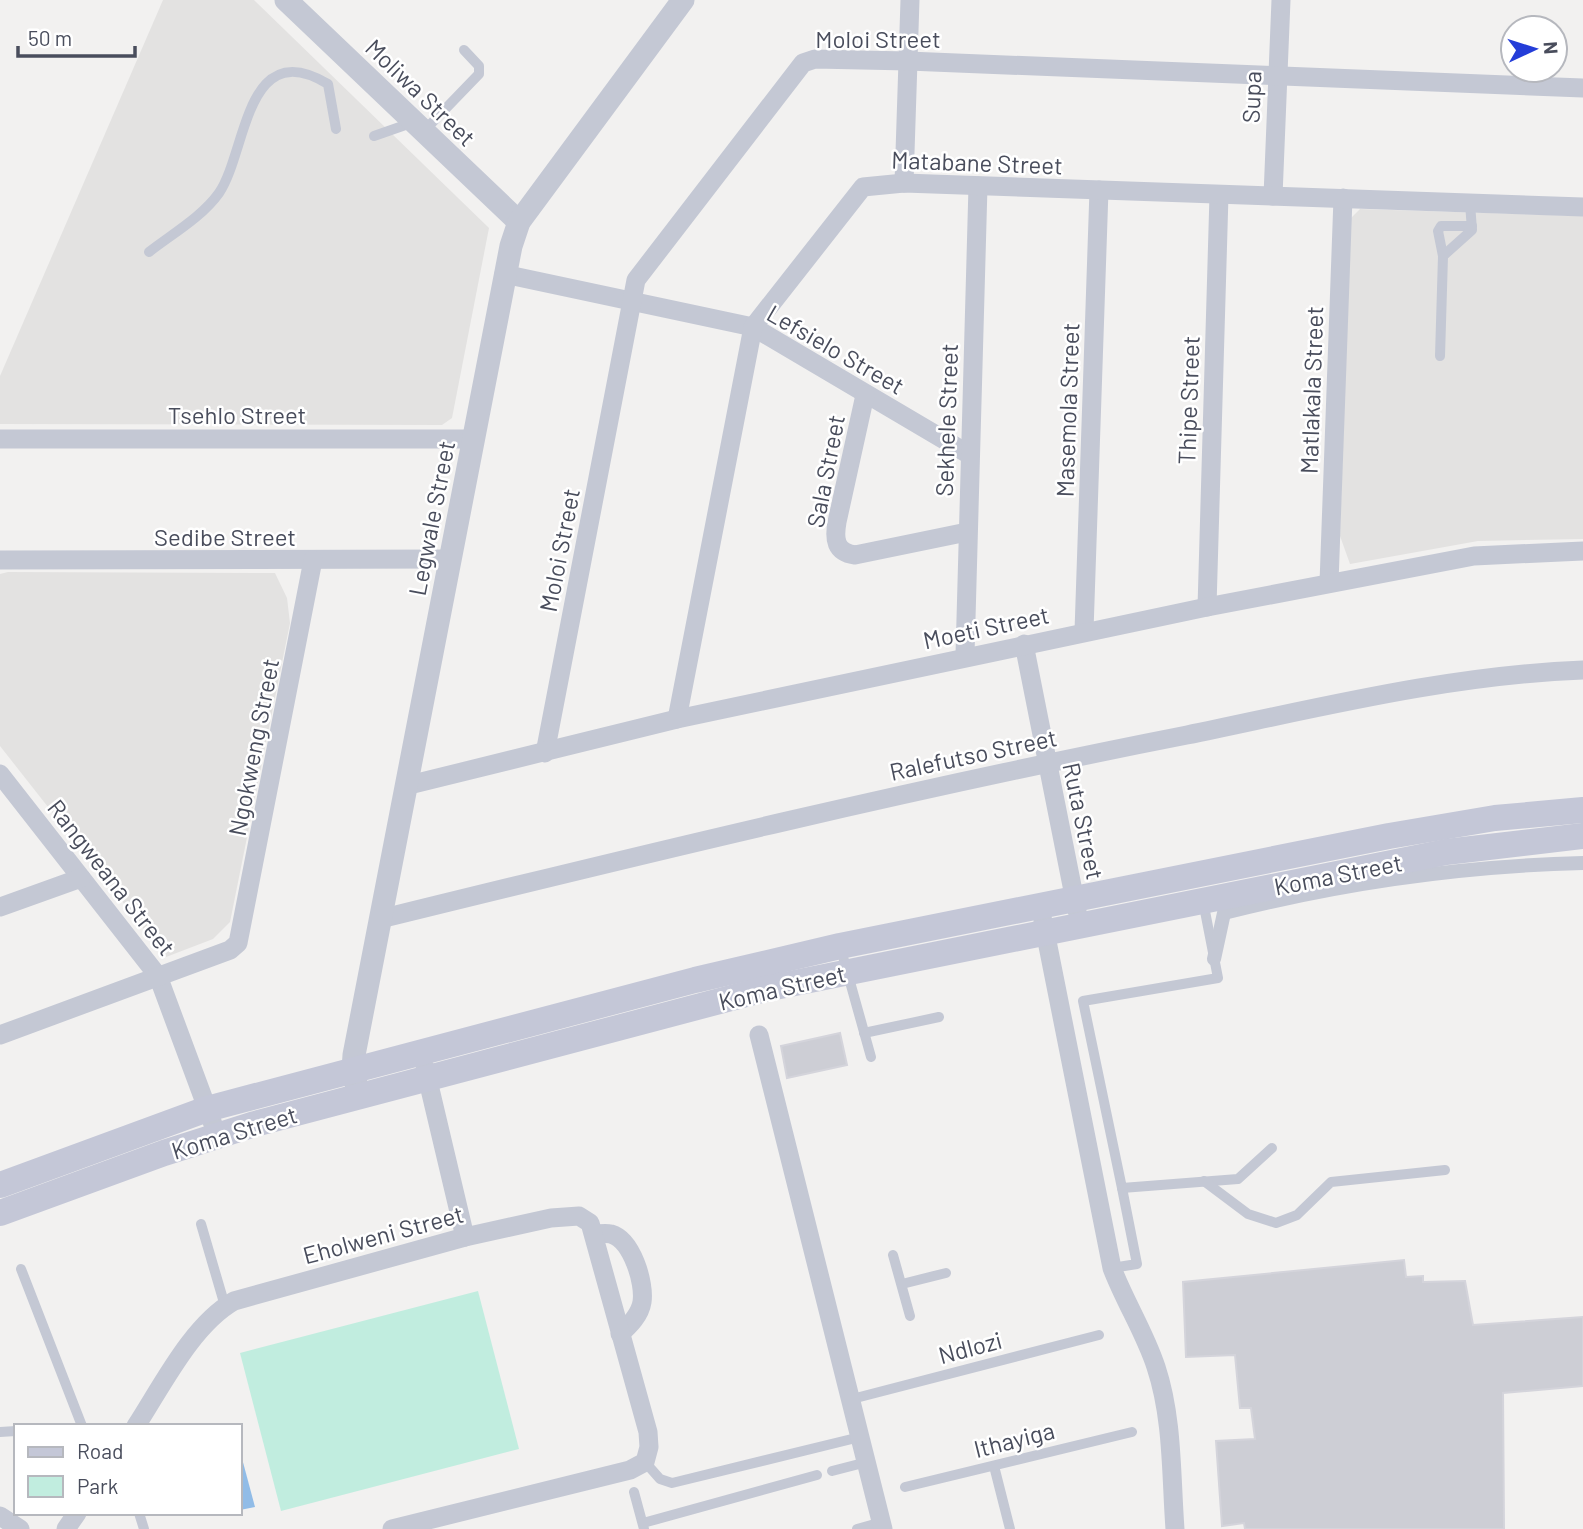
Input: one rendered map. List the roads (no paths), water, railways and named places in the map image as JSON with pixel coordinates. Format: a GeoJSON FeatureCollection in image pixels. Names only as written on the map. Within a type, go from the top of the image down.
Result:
{"type":"FeatureCollection","features":[{"type":"Feature","properties":{"kind":"main road","name":"Koma Street"},"geometry":{"type":"LineString","coordinates":[[0,1213],[217,1135],[765,989],[848,971],[1043,919],[1200,887],[1454,824],[1583,810]]}},
{"type":"Feature","properties":{"kind":"main road","name":"Koma Street"},"geometry":{"type":"LineString","coordinates":[[1200,887],[1446,852],[1583,836]]}},
{"type":"Feature","properties":{"kind":"main road","name":"Koma Street"},"geometry":{"type":"LineString","coordinates":[[0,1185],[208,1110],[706,977],[840,946],[1043,919]]}},
{"type":"Feature","properties":{"kind":"street","name":"Moliwa Street"},"geometry":{"type":"LineString","coordinates":[[286,0],[519,222]]}},
{"type":"Feature","properties":{"kind":"street","name":"Legwale Street"},"geometry":{"type":"LineString","coordinates":[[359,1096],[353,1070],[380,919],[504,274],[519,222],[683,0]]}},
{"type":"Feature","properties":{"kind":"street"},"geometry":{"type":"LineString","coordinates":[[904,183],[910,0]]}},
{"type":"Feature","properties":{"kind":"street","name":"Supa"},"geometry":{"type":"LineString","coordinates":[[1273,196],[1281,0]]}},
{"type":"Feature","properties":{"kind":"street","name":"Moloi Street"},"geometry":{"type":"LineString","coordinates":[[545,752],[632,301],[642,269],[796,68],[815,59],[908,61],[1276,78],[1583,88]]}},
{"type":"Feature","properties":{"kind":"street","name":"Matabane Street"},"geometry":{"type":"LineString","coordinates":[[677,719],[753,327],[856,192],[873,184],[904,183],[1583,207]]}},
{"type":"Feature","properties":{"kind":"street","name":"Sekhele Street"},"geometry":{"type":"LineString","coordinates":[[965,655],[978,186]]}},
{"type":"Feature","properties":{"kind":"street","name":"Masemola Street"},"geometry":{"type":"LineString","coordinates":[[1084,631],[1099,190]]}},
{"type":"Feature","properties":{"kind":"street","name":"Thipe Street"},"geometry":{"type":"LineString","coordinates":[[1207,607],[1219,195]]}},
{"type":"Feature","properties":{"kind":"street","name":"Matlakala Street"},"geometry":{"type":"LineString","coordinates":[[1329,583],[1343,198]]}},
{"type":"Feature","properties":{"kind":"street","name":"Lefsielo Street"},"geometry":{"type":"LineString","coordinates":[[504,274],[753,327],[970,455]]}},
{"type":"Feature","properties":{"kind":"street","name":"Sala Street"},"geometry":{"type":"LineString","coordinates":[[865,395],[837,522],[835,539],[838,547],[855,555],[967,532]]}},
{"type":"Feature","properties":{"kind":"street","name":"Tsehlo Street"},"geometry":{"type":"LineString","coordinates":[[0,439],[473,439]]}},
{"type":"Feature","properties":{"kind":"street","name":"Moeti Street"},"geometry":{"type":"LineString","coordinates":[[405,786],[677,719],[1084,631],[1474,556],[1583,551]]}},
{"type":"Feature","properties":{"kind":"street","name":"Sedibe Street"},"geometry":{"type":"LineString","coordinates":[[0,560],[449,559]]}},
{"type":"Feature","properties":{"kind":"street","name":"Ngokweng Street"},"geometry":{"type":"LineString","coordinates":[[158,976],[230,950],[238,943],[313,561]]}},
{"type":"Feature","properties":{"kind":"street","name":"Ruta Street"},"geometry":{"type":"LineString","coordinates":[[1024,644],[1077,912]]}},
{"type":"Feature","properties":{"kind":"street","name":"Ralefutso Street"},"geometry":{"type":"LineString","coordinates":[[380,919],[755,827],[1048,762],[1470,678],[1583,670]]}},
{"type":"Feature","properties":{"kind":"street","name":"Rangweana Street"},"geometry":{"type":"LineString","coordinates":[[0,774],[158,976],[217,1135]]}},
{"type":"Feature","properties":{"kind":"street"},"geometry":{"type":"LineString","coordinates":[[1214,959],[1224,913],[1433,872],[1583,863]]}},
{"type":"Feature","properties":{"kind":"street"},"geometry":{"type":"LineString","coordinates":[[0,907],[81,878]]}},
{"type":"Feature","properties":{"kind":"street"},"geometry":{"type":"LineString","coordinates":[[1043,919],[1112,1268],[1124,1301],[1156,1366],[1163,1391],[1175,1529]]}},
{"type":"Feature","properties":{"kind":"street"},"geometry":{"type":"LineString","coordinates":[[0,1035],[158,976]]}},
{"type":"Feature","properties":{"kind":"street"},"geometry":{"type":"LineString","coordinates":[[759,1035],[883,1526]]}},
{"type":"Feature","properties":{"kind":"street"},"geometry":{"type":"LineString","coordinates":[[422,1052],[465,1237]]}},
{"type":"Feature","properties":{"kind":"street","name":"Eholweni Street"},"geometry":{"type":"LineString","coordinates":[[137,1424],[197,1335],[225,1306],[249,1295],[465,1237],[566,1215],[579,1216],[590,1223],[594,1234]]}},
{"type":"Feature","properties":{"kind":"street"},"geometry":{"type":"LineString","coordinates":[[392,1529],[629,1470],[645,1462],[649,1447],[648,1432],[620,1334],[594,1234],[611,1234],[622,1241],[631,1255],[641,1285],[642,1302],[638,1312],[620,1334]]}},
{"type":"Feature","properties":{"kind":"street"},"geometry":{"type":"LineString","coordinates":[[0,1516],[20,1529]]}},
{"type":"Feature","properties":{"kind":"lane"},"geometry":{"type":"LineString","coordinates":[[374,136],[419,127],[479,74],[480,66],[464,50]]}},
{"type":"Feature","properties":{"kind":"lane"},"geometry":{"type":"LineString","coordinates":[[149,252],[209,205],[220,192],[246,119],[259,93],[274,77],[286,72],[306,74],[328,84],[336,130]]}},
{"type":"Feature","properties":{"kind":"lane"},"geometry":{"type":"LineString","coordinates":[[1443,256],[1470,233],[1470,203]]}},
{"type":"Feature","properties":{"kind":"lane"},"geometry":{"type":"LineString","coordinates":[[1440,356],[1443,256],[1438,231],[1441,226],[1472,226]]}},
{"type":"Feature","properties":{"kind":"lane"},"geometry":{"type":"LineString","coordinates":[[1112,1268],[1137,1264],[1083,1001],[1218,978],[1200,887]]}},
{"type":"Feature","properties":{"kind":"lane"},"geometry":{"type":"LineString","coordinates":[[840,946],[871,1057]]}},
{"type":"Feature","properties":{"kind":"lane"},"geometry":{"type":"LineString","coordinates":[[864,1033],[939,1017]]}},
{"type":"Feature","properties":{"kind":"lane"},"geometry":{"type":"LineString","coordinates":[[1122,1188],[1238,1179],[1272,1148]]}},
{"type":"Feature","properties":{"kind":"lane"},"geometry":{"type":"LineString","coordinates":[[1203,1181],[1248,1214],[1276,1223],[1297,1215],[1331,1182],[1445,1170]]}},
{"type":"Feature","properties":{"kind":"lane"},"geometry":{"type":"LineString","coordinates":[[201,1224],[225,1306]]}},
{"type":"Feature","properties":{"kind":"lane"},"geometry":{"type":"LineString","coordinates":[[894,1255],[911,1316]]}},
{"type":"Feature","properties":{"kind":"lane"},"geometry":{"type":"LineString","coordinates":[[21,1269],[81,1424]]}},
{"type":"Feature","properties":{"kind":"lane"},"geometry":{"type":"LineString","coordinates":[[902,1284],[946,1273]]}},
{"type":"Feature","properties":{"kind":"lane","name":"Ndlozi"},"geometry":{"type":"LineString","coordinates":[[852,1399],[1099,1335]]}},
{"type":"Feature","properties":{"kind":"lane","name":"Ithayiga"},"geometry":{"type":"LineString","coordinates":[[905,1487],[1132,1432]]}},
{"type":"Feature","properties":{"kind":"lane"},"geometry":{"type":"LineString","coordinates":[[645,1462],[665,1483],[684,1482],[861,1436]]}},
{"type":"Feature","properties":{"kind":"lane"},"geometry":{"type":"LineString","coordinates":[[832,1471],[867,1461]]}},
{"type":"Feature","properties":{"kind":"lane"},"geometry":{"type":"LineString","coordinates":[[994,1466],[1010,1529]]}},
{"type":"Feature","properties":{"kind":"lane"},"geometry":{"type":"LineString","coordinates":[[634,1492],[643,1526],[817,1475]]}},
{"type":"Feature","properties":{"kind":"lane"},"geometry":{"type":"LineString","coordinates":[[857,1529],[883,1526]]}},
{"type":"Feature","properties":{"kind":"water"},"geometry":{"type":"Polygon","coordinates":[[[242,1458],[255,1507],[242,1510],[242,1458]]]}}]}
